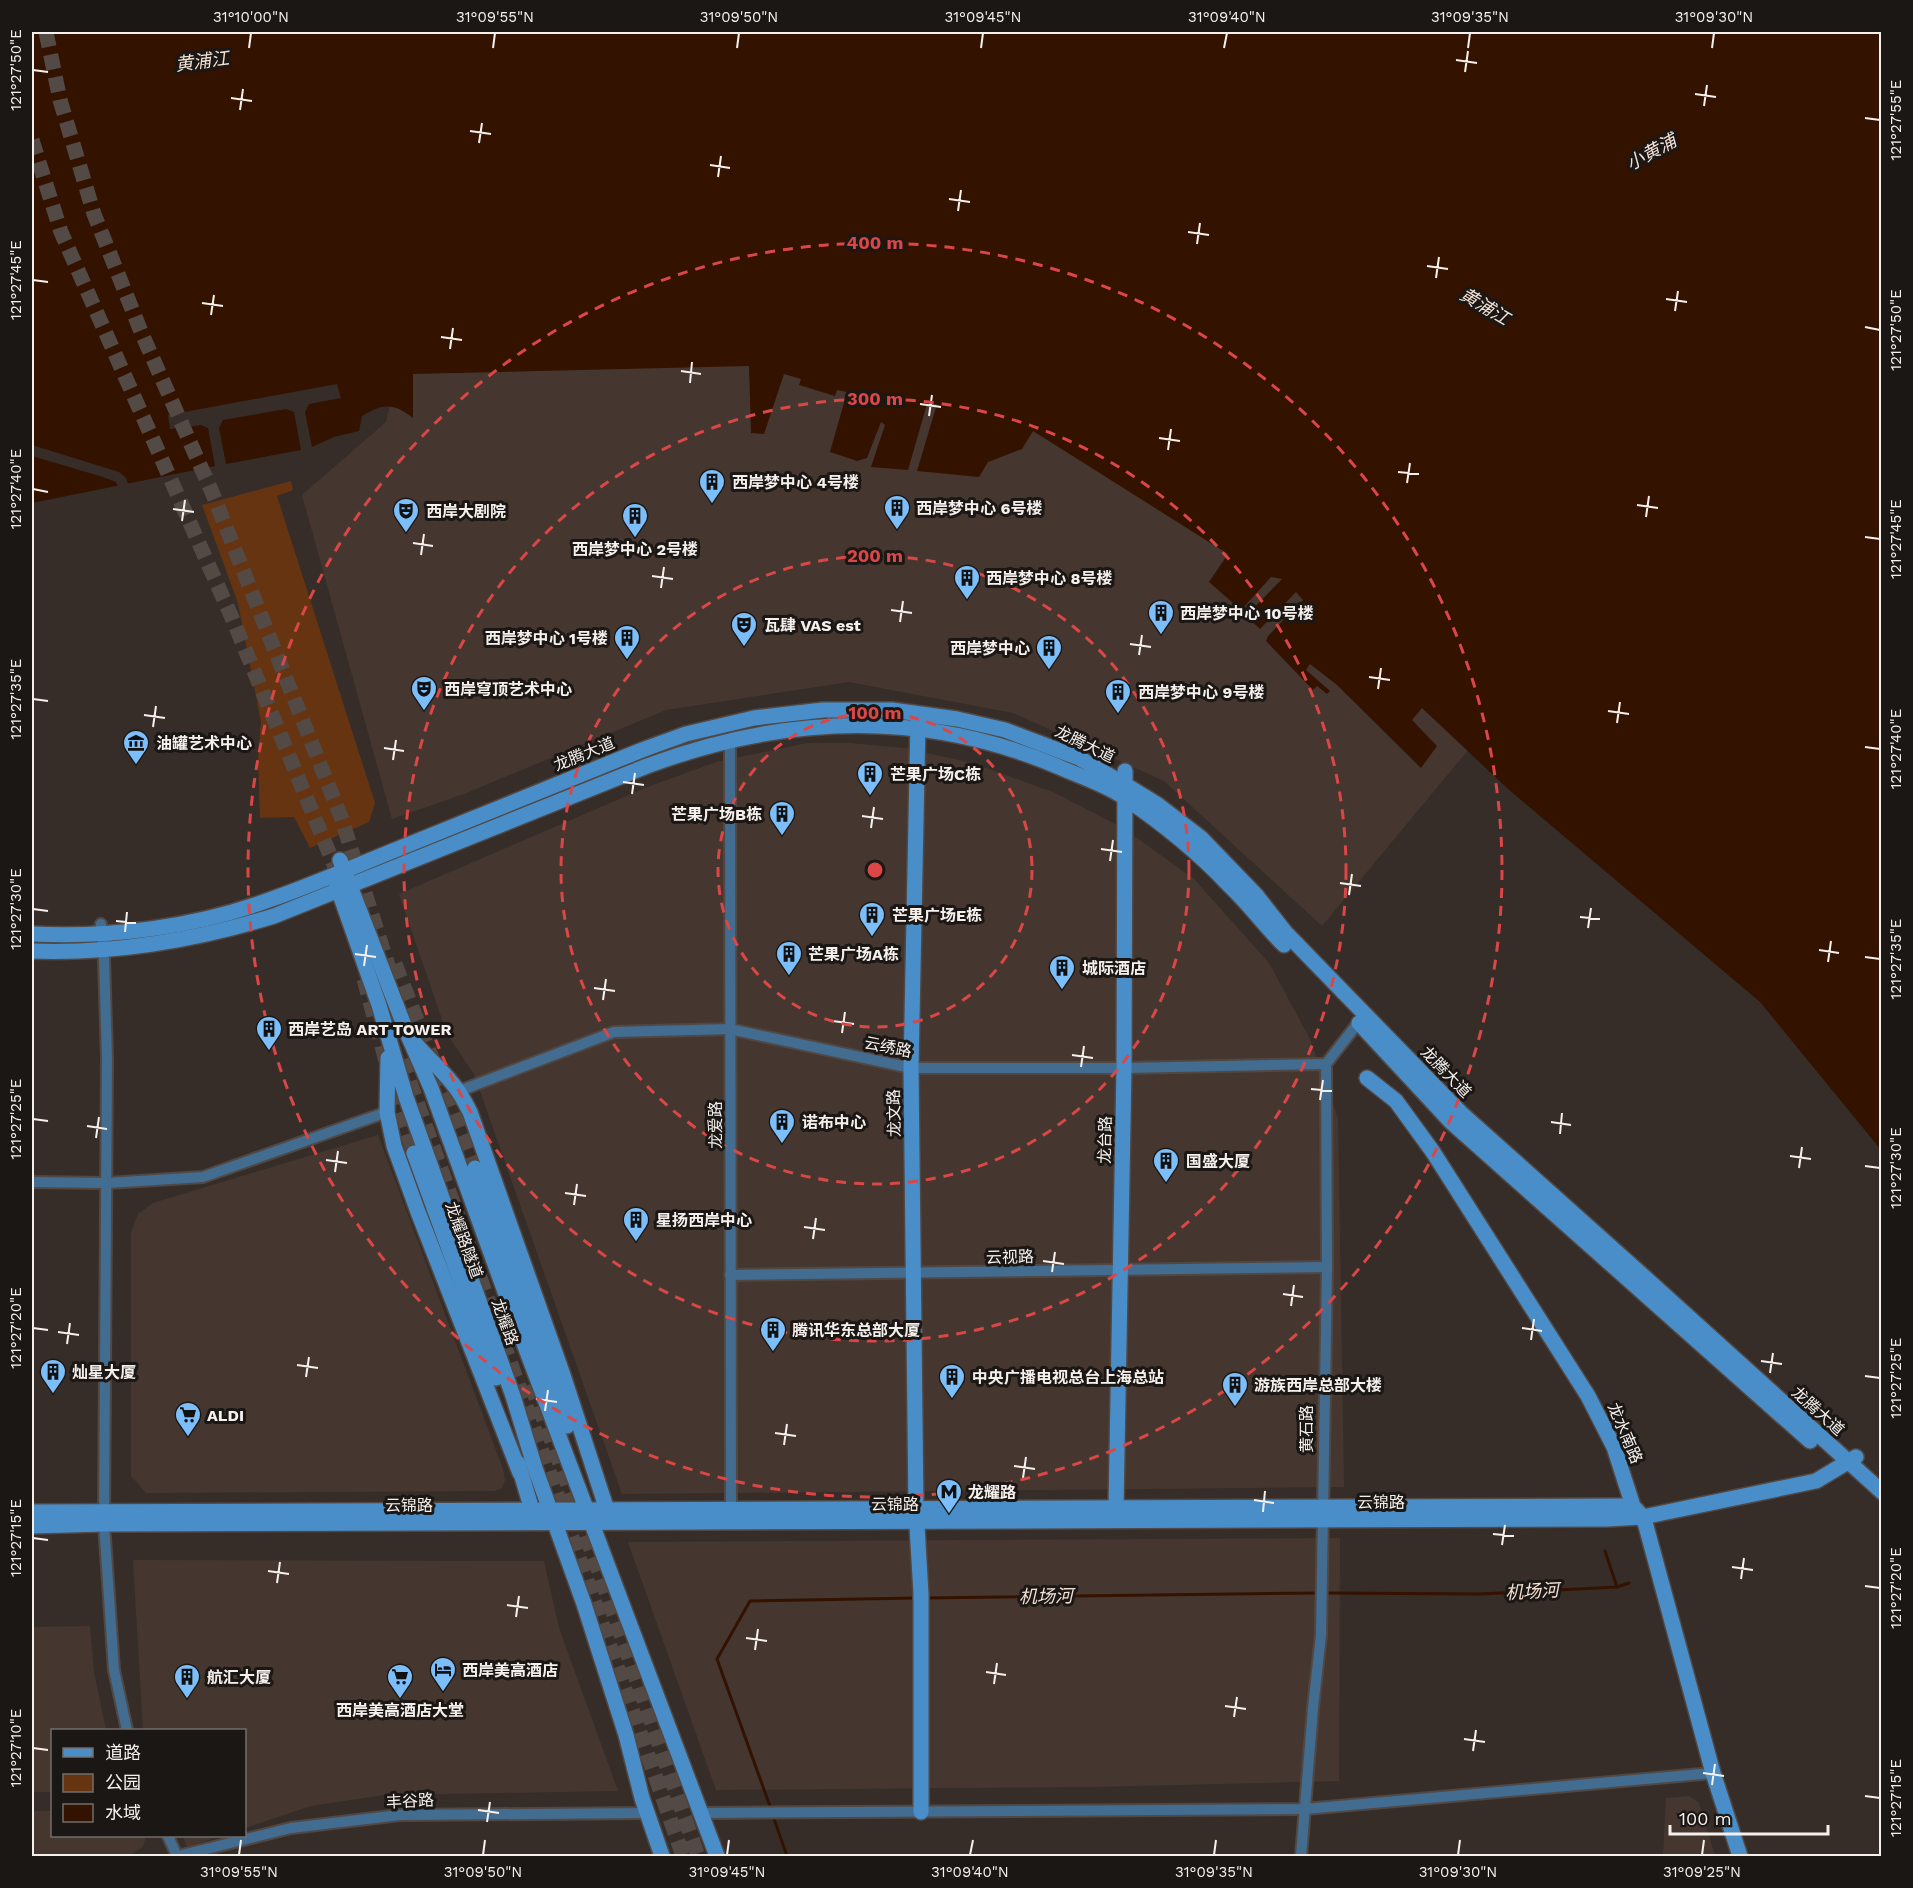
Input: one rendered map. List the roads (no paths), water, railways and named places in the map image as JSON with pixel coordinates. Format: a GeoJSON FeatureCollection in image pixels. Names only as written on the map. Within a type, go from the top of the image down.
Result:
{"type":"FeatureCollection","features":[{"type":"Feature","properties":{"kind":"main road","name":"龙文路"},"geometry":{"type":"LineString","coordinates":[[919,708],[916,729],[911,1068],[916,1516],[921,1598],[921,1812]]}},
{"type":"Feature","properties":{"kind":"main road","name":"龙腾大道"},"geometry":{"type":"LineString","coordinates":[[32,934],[102,928],[149,928],[207,918],[269,900],[339,868],[642,750],[708,728],[754,717],[823,710],[919,708],[1030,738],[1079,758],[1125,784],[1174,834],[1213,868],[1361,1018],[1461,1113],[1881,1492]]}},
{"type":"Feature","properties":{"kind":"main road","name":"龙腾大道"},"geometry":{"type":"LineString","coordinates":[[32,951],[151,945],[211,934],[274,916],[691,750],[779,730],[858,725],[916,729],[965,737],[1008,748],[1099,783],[1125,784]]}},
{"type":"Feature","properties":{"kind":"main road","name":"龙台路"},"geometry":{"type":"LineString","coordinates":[[1116,1508],[1124,1068],[1125,784]]}},
{"type":"Feature","properties":{"kind":"main road","name":"龙耀路"},"geometry":{"type":"LineString","coordinates":[[339,868],[406,1097],[513,1396],[527,1470]]}},
{"type":"Feature","properties":{"kind":"main road","name":"龙耀路"},"geometry":{"type":"LineString","coordinates":[[344,888],[431,1088],[717,1857]]}},
{"type":"Feature","properties":{"kind":"main road","name":"龙耀路"},"geometry":{"type":"LineString","coordinates":[[379,1005],[389,1063],[387,1112],[394,1146],[418,1212],[527,1470],[552,1517],[603,1661],[662,1857]]}},
{"type":"Feature","properties":{"kind":"main road","name":"龙耀路"},"geometry":{"type":"LineString","coordinates":[[407,1033],[416,1047],[459,1091],[470,1112],[563,1375],[607,1510]]}},
{"type":"Feature","properties":{"kind":"main road","name":"龙水南路"},"geometry":{"type":"LineString","coordinates":[[1368,1078],[1396,1101],[1433,1152],[1588,1396],[1614,1447],[1638,1512],[1713,1773],[1740,1857]]}},
{"type":"Feature","properties":{"kind":"main road","name":"龙耀路隧道"},"geometry":{"type":"LineString","coordinates":[[414,1153],[507,1407],[527,1470],[532,1510]]}},
{"type":"Feature","properties":{"kind":"main road"},"geometry":{"type":"LineString","coordinates":[[475,1168],[566,1422],[581,1491]]}},
{"type":"Feature","properties":{"kind":"main road"},"geometry":{"type":"LineString","coordinates":[[566,1422],[597,1479]]}},
{"type":"Feature","properties":{"kind":"main road","name":"龙腾大道"},"geometry":{"type":"LineString","coordinates":[[1848,1462],[1881,1504]]}},
{"type":"Feature","properties":{"kind":"main road","name":"云锦路"},"geometry":{"type":"LineString","coordinates":[[32,1512],[104,1518],[1638,1512],[1816,1481],[1848,1462]]}},
{"type":"Feature","properties":{"kind":"main road","name":"云锦路"},"geometry":{"type":"LineString","coordinates":[[590,1516],[607,1510],[731,1510],[916,1516],[1116,1508],[1324,1514]]}},
{"type":"Feature","properties":{"kind":"main road","name":"云锦路"},"geometry":{"type":"LineString","coordinates":[[32,1526],[104,1518],[532,1510],[552,1517]]}},
{"type":"Feature","properties":{"kind":"street","name":"龙爱路"},"geometry":{"type":"LineString","coordinates":[[730,740],[731,1510]]}},
{"type":"Feature","properties":{"kind":"street"},"geometry":{"type":"LineString","coordinates":[[102,928],[107,1048],[104,1518],[114,1670],[127,1729]]}},
{"type":"Feature","properties":{"kind":"street"},"geometry":{"type":"LineString","coordinates":[[1326,1064],[1361,1018]]}},
{"type":"Feature","properties":{"kind":"street","name":"云绣路"},"geometry":{"type":"LineString","coordinates":[[459,1091],[614,1032],[730,1029],[911,1068],[1124,1068],[1326,1064]]}},
{"type":"Feature","properties":{"kind":"street","name":"黄石路"},"geometry":{"type":"LineString","coordinates":[[1301,1857],[1322,1613],[1327,1267],[1326,1064]]}},
{"type":"Feature","properties":{"kind":"street"},"geometry":{"type":"LineString","coordinates":[[32,1182],[107,1183],[203,1177],[387,1112]]}},
{"type":"Feature","properties":{"kind":"street","name":"云视路"},"geometry":{"type":"LineString","coordinates":[[730,1275],[1327,1267]]}},
{"type":"Feature","properties":{"kind":"street"},"geometry":{"type":"LineString","coordinates":[[701,1813],[1305,1809],[1713,1773]]}},
{"type":"Feature","properties":{"kind":"street","name":"丰谷路"},"geometry":{"type":"LineString","coordinates":[[177,1857],[291,1828],[400,1815],[647,1813]]}},
{"type":"Feature","properties":{"kind":"street"},"geometry":{"type":"LineString","coordinates":[[168,1837],[177,1857]]}},
{"type":"Feature","properties":{"kind":"water"},"geometry":{"type":"Polygon","coordinates":[[[32,32],[1881,32],[1881,1150],[1760,1002],[1508,789],[1422,708],[1412,720],[1437,746],[1421,768],[1337,685],[1310,664],[1306,670],[1330,691],[1327,694],[1317,686],[1313,690],[1266,641],[1268,636],[1303,600],[1296,592],[1260,629],[1246,616],[1282,579],[1271,577],[1241,610],[1209,582],[1228,554],[1033,431],[1022,449],[988,462],[979,477],[917,471],[937,404],[927,404],[908,470],[871,467],[885,425],[881,422],[867,458],[857,461],[830,452],[847,392],[837,390],[835,396],[799,385],[801,379],[784,374],[764,434],[751,433],[749,366],[413,374],[413,418],[394,407],[382,407],[362,416],[359,431],[334,437],[312,447],[305,412],[309,404],[341,398],[337,384],[168,415],[170,429],[201,425],[208,428],[215,466],[32,503],[32,32]]]}},
{"type":"Feature","properties":{"kind":"water"},"geometry":{"type":"Polygon","coordinates":[[[286,409],[294,412],[301,450],[226,464],[219,428],[223,420],[286,409]]]}},
{"type":"Feature","properties":{"kind":"waterway","name":"机场河"},"geometry":{"type":"LineString","coordinates":[[1605,1551],[1617,1587]]}},
{"type":"Feature","properties":{"kind":"waterway","name":"机场河"},"geometry":{"type":"LineString","coordinates":[[1325,1593],[1480,1594],[1617,1587],[1629,1583]]}},
{"type":"Feature","properties":{"kind":"waterway","name":"机场河"},"geometry":{"type":"LineString","coordinates":[[926,1598],[1318,1593]]}},
{"type":"Feature","properties":{"kind":"waterway","name":"机场河"},"geometry":{"type":"LineString","coordinates":[[771,1809],[717,1659],[750,1601],[916,1598]]}},
{"type":"Feature","properties":{"kind":"waterway","name":"机场河"},"geometry":{"type":"LineString","coordinates":[[773,1816],[787,1856]]}},
{"type":"Feature","properties":{"kind":"tunnel"},"geometry":{"type":"LineString","coordinates":[[46,32],[60,100],[94,214],[142,334],[212,492],[341,817],[392,978]]}},
{"type":"Feature","properties":{"kind":"tunnel"},"geometry":{"type":"LineString","coordinates":[[32,140],[61,232],[233,620],[342,884]]}},
{"type":"Feature","properties":{"kind":"tunnel"},"geometry":{"type":"LineString","coordinates":[[395,964],[475,1168]]}},
{"type":"Feature","properties":{"kind":"tunnel"},"geometry":{"type":"LineString","coordinates":[[364,979],[395,1095],[414,1153]]}},
{"type":"Feature","properties":{"kind":"tunnel"},"geometry":{"type":"LineString","coordinates":[[402,1060],[537,1437],[683,1856]]}},
{"type":"Feature","properties":{"kind":"tunnel"},"geometry":{"type":"LineString","coordinates":[[531,1384],[698,1856]]}},
{"type":"Feature","properties":{"kind":"place","name":"西岸梦中心 4号楼"},"geometry":{"type":"Point","coordinates":[712,505]}},
{"type":"Feature","properties":{"kind":"place","name":"西岸梦中心 6号楼"},"geometry":{"type":"Point","coordinates":[897,531]}},
{"type":"Feature","properties":{"kind":"place","name":"西岸大剧院"},"geometry":{"type":"Point","coordinates":[406,534]}},
{"type":"Feature","properties":{"kind":"place","name":"西岸梦中心 2号楼"},"geometry":{"type":"Point","coordinates":[635,539]}},
{"type":"Feature","properties":{"kind":"place","name":"西岸梦中心 8号楼"},"geometry":{"type":"Point","coordinates":[967,601]}},
{"type":"Feature","properties":{"kind":"place","name":"西岸梦中心 10号楼"},"geometry":{"type":"Point","coordinates":[1161,636]}},
{"type":"Feature","properties":{"kind":"place","name":"瓦肆 VAS est"},"geometry":{"type":"Point","coordinates":[744,648]}},
{"type":"Feature","properties":{"kind":"place","name":"西岸梦中心 1号楼"},"geometry":{"type":"Point","coordinates":[627,661]}},
{"type":"Feature","properties":{"kind":"place","name":"西岸梦中心"},"geometry":{"type":"Point","coordinates":[1049,671]}},
{"type":"Feature","properties":{"kind":"place","name":"西岸穹顶艺术中心"},"geometry":{"type":"Point","coordinates":[424,712]}},
{"type":"Feature","properties":{"kind":"place","name":"西岸梦中心 9号楼"},"geometry":{"type":"Point","coordinates":[1118,715]}},
{"type":"Feature","properties":{"kind":"place","name":"油罐艺术中心"},"geometry":{"type":"Point","coordinates":[136,766]}},
{"type":"Feature","properties":{"kind":"place","name":"芒果广场C栋"},"geometry":{"type":"Point","coordinates":[870,797]}},
{"type":"Feature","properties":{"kind":"place","name":"芒果广场B栋"},"geometry":{"type":"Point","coordinates":[782,837]}},
{"type":"Feature","properties":{"kind":"place","name":"芒果广场E栋"},"geometry":{"type":"Point","coordinates":[872,938]}},
{"type":"Feature","properties":{"kind":"place","name":"芒果广场A栋"},"geometry":{"type":"Point","coordinates":[789,977]}},
{"type":"Feature","properties":{"kind":"place","name":"城际酒店"},"geometry":{"type":"Point","coordinates":[1062,991]}},
{"type":"Feature","properties":{"kind":"place","name":"西岸艺岛 ART TOWER"},"geometry":{"type":"Point","coordinates":[269,1052]}},
{"type":"Feature","properties":{"kind":"place","name":"诺布中心"},"geometry":{"type":"Point","coordinates":[782,1145]}},
{"type":"Feature","properties":{"kind":"place","name":"国盛大厦"},"geometry":{"type":"Point","coordinates":[1166,1184]}},
{"type":"Feature","properties":{"kind":"place","name":"星扬西岸中心"},"geometry":{"type":"Point","coordinates":[636,1243]}},
{"type":"Feature","properties":{"kind":"place","name":"腾讯华东总部大厦"},"geometry":{"type":"Point","coordinates":[773,1353]}},
{"type":"Feature","properties":{"kind":"place","name":"灿星大厦"},"geometry":{"type":"Point","coordinates":[53,1395]}},
{"type":"Feature","properties":{"kind":"place","name":"中央广播电视总台上海总站"},"geometry":{"type":"Point","coordinates":[952,1400]}},
{"type":"Feature","properties":{"kind":"place","name":"游族西岸总部大楼"},"geometry":{"type":"Point","coordinates":[1235,1408]}},
{"type":"Feature","properties":{"kind":"place","name":"ALDI"},"geometry":{"type":"Point","coordinates":[188,1438]}},
{"type":"Feature","properties":{"kind":"place","name":"龙耀路"},"geometry":{"type":"Point","coordinates":[949,1515]}},
{"type":"Feature","properties":{"kind":"place","name":"西岸美高酒店"},"geometry":{"type":"Point","coordinates":[443,1693]}},
{"type":"Feature","properties":{"kind":"place","name":"航汇大厦"},"geometry":{"type":"Point","coordinates":[187,1700]}},
{"type":"Feature","properties":{"kind":"place","name":"西岸美高酒店大堂"},"geometry":{"type":"Point","coordinates":[400,1700]}},
{"type":"Feature","properties":{"kind":"water label","name":"黄浦江"},"geometry":{"type":"Point","coordinates":[202,61]}},
{"type":"Feature","properties":{"kind":"water label","name":"小黄浦"},"geometry":{"type":"Point","coordinates":[1651,152]}},
{"type":"Feature","properties":{"kind":"water label","name":"黄浦江"},"geometry":{"type":"Point","coordinates":[1485,306]}}]}
